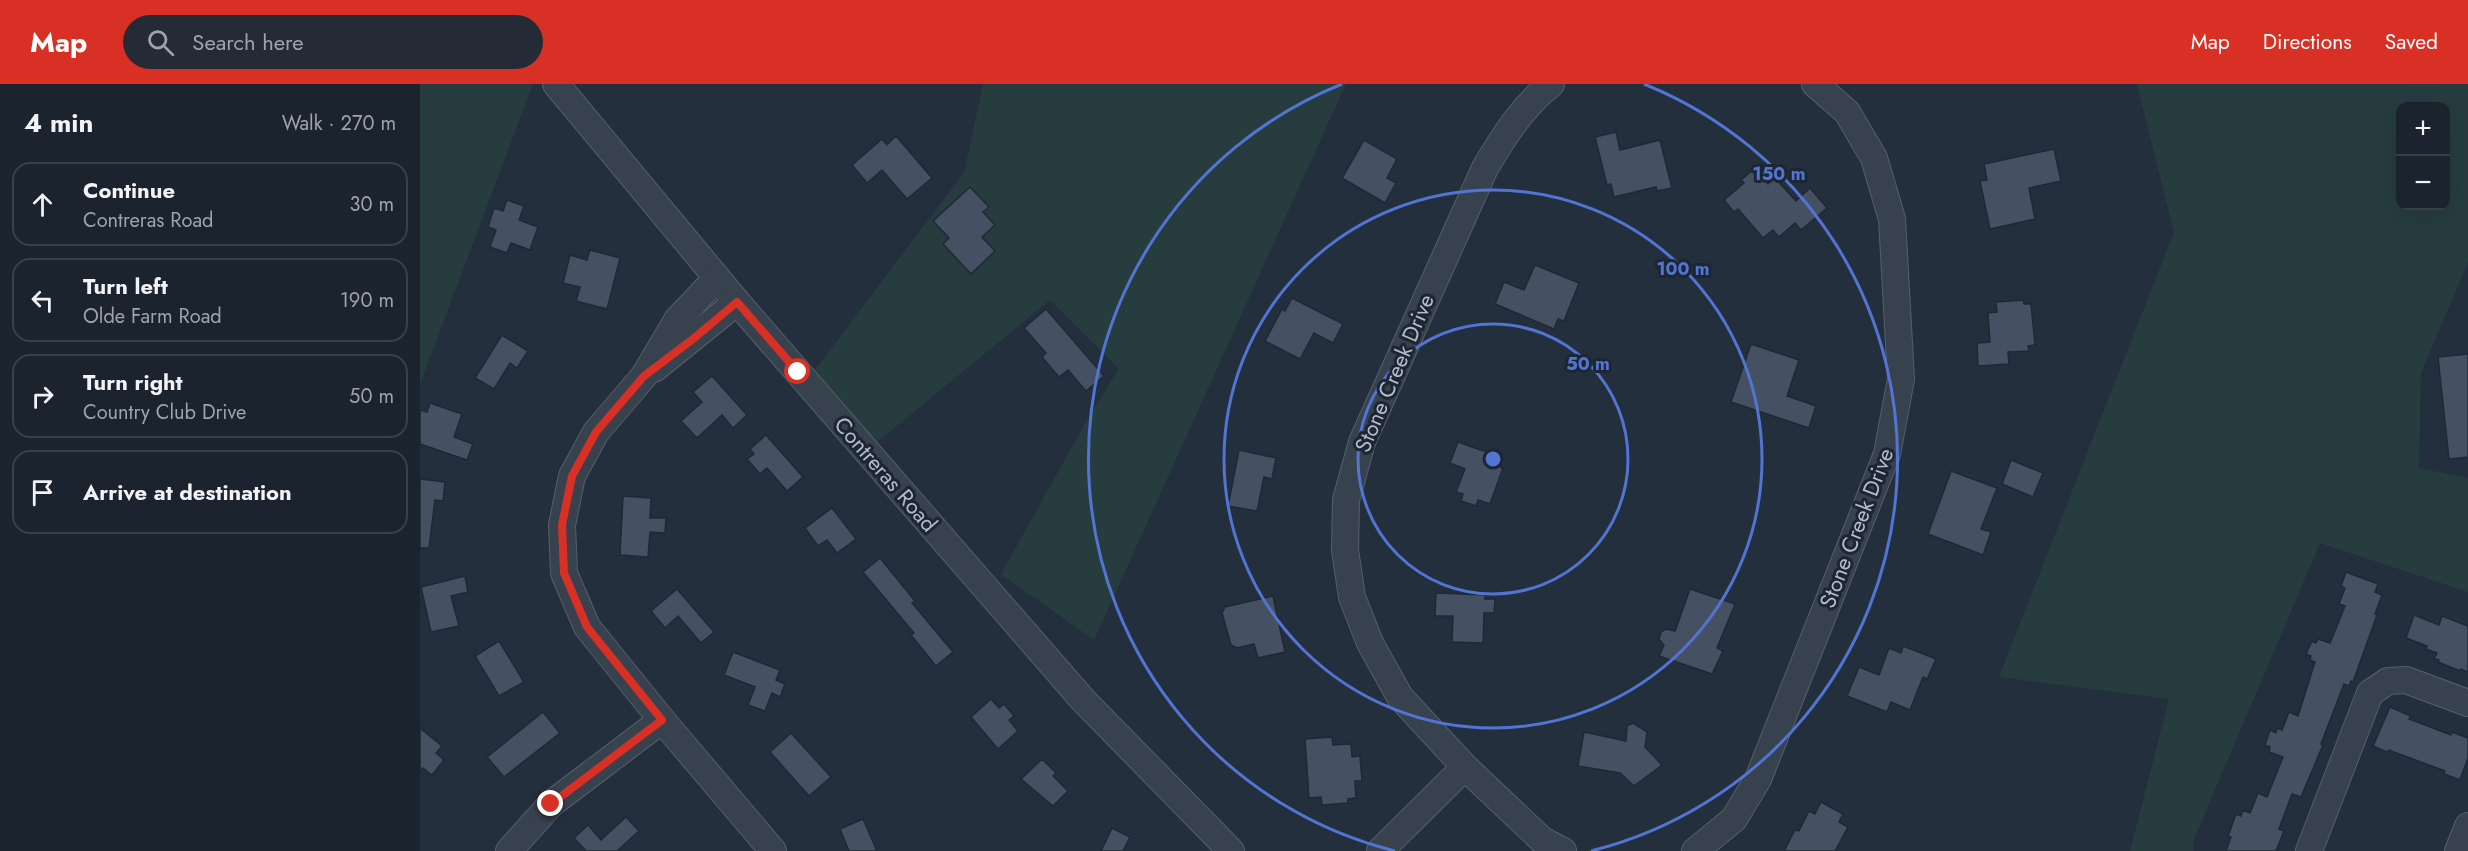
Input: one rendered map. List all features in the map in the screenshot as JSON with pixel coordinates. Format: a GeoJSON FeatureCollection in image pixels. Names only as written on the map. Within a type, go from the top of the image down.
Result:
{"type":"FeatureCollection","features":[{"type":"Feature","properties":{"kind":"street","name":"Contreras Road"},"geometry":{"type":"LineString","coordinates":[[556,84],[737,302],[1083,700],[1231,851]]}},
{"type":"Feature","properties":{"kind":"street","name":"Stone Creek Drive"},"geometry":{"type":"LineString","coordinates":[[1551,84],[1537,95],[1509,126],[1485,168],[1362,442],[1346,500],[1345,550],[1352,597],[1370,643],[1400,697],[1465,767],[1542,840],[1563,851]]}},
{"type":"Feature","properties":{"kind":"street","name":"Stone Creek Drive"},"geometry":{"type":"LineString","coordinates":[[1695,851],[1734,819],[1758,779],[1887,454],[1900,379],[1892,219],[1874,158],[1847,112],[1815,84]]}},
{"type":"Feature","properties":{"kind":"street"},"geometry":{"type":"LineString","coordinates":[[717,278],[677,320],[644,376],[596,432],[572,476],[562,525],[564,573],[587,627],[773,851]]}},
{"type":"Feature","properties":{"kind":"street"},"geometry":{"type":"LineString","coordinates":[[644,376],[737,302]]}},
{"type":"Feature","properties":{"kind":"street"},"geometry":{"type":"LineString","coordinates":[[2309,851],[2370,693],[2388,681],[2406,680],[2468,703]]}},
{"type":"Feature","properties":{"kind":"street"},"geometry":{"type":"LineString","coordinates":[[509,851],[551,804],[662,720]]}},
{"type":"Feature","properties":{"kind":"street"},"geometry":{"type":"LineString","coordinates":[[1380,851],[1465,767]]}},
{"type":"Feature","properties":{"kind":"street"},"geometry":{"type":"LineString","coordinates":[[2458,851],[2468,826]]}},
{"type":"Feature","properties":{"kind":"green space"},"geometry":{"type":"Polygon","coordinates":[[[420,84],[533,84],[420,384],[420,84]]]}},
{"type":"Feature","properties":{"kind":"green space"},"geometry":{"type":"Polygon","coordinates":[[[983,84],[1346,84],[1094,640],[1001,574],[1092,411],[1119,369],[1050,300],[876,443],[813,372],[964,173],[983,84]]]}},
{"type":"Feature","properties":{"kind":"green space"},"geometry":{"type":"Polygon","coordinates":[[[2137,84],[2468,84],[2468,262],[2421,373],[2419,468],[2468,478],[2468,592],[2320,543],[2193,842],[2194,851],[2130,851],[2169,699],[1999,677],[2174,232],[2137,84]]]}},
{"type":"Feature","properties":{"kind":"building"},"geometry":{"type":"Polygon","coordinates":[[[1616,132],[1620,150],[1660,140],[1672,188],[1657,191],[1656,187],[1614,197],[1611,184],[1607,185],[1595,137],[1616,132]]]}},
{"type":"Feature","properties":{"kind":"building"},"geometry":{"type":"Polygon","coordinates":[[[896,136],[932,178],[907,199],[882,170],[867,183],[852,165],[882,139],[887,145],[896,136]]]}},
{"type":"Feature","properties":{"kind":"building"},"geometry":{"type":"Polygon","coordinates":[[[1364,140],[1397,159],[1387,178],[1396,183],[1385,203],[1342,178],[1364,140]]]}},
{"type":"Feature","properties":{"kind":"building"},"geometry":{"type":"Polygon","coordinates":[[[2054,149],[2061,181],[2029,188],[2035,219],[1990,229],[1980,181],[1987,180],[1984,164],[2054,149]]]}},
{"type":"Feature","properties":{"kind":"building"},"geometry":{"type":"Polygon","coordinates":[[[1754,169],[1768,184],[1775,178],[1796,201],[1810,188],[1827,208],[1801,230],[1795,223],[1779,237],[1773,230],[1763,238],[1738,209],[1734,212],[1724,200],[1744,183],[1741,180],[1754,169]]]}},
{"type":"Feature","properties":{"kind":"building"},"geometry":{"type":"Polygon","coordinates":[[[970,187],[989,207],[983,212],[995,225],[982,237],[995,251],[971,274],[943,244],[949,238],[933,221],[970,187]]]}},
{"type":"Feature","properties":{"kind":"building"},"geometry":{"type":"Polygon","coordinates":[[[507,200],[524,206],[519,220],[538,227],[530,250],[511,243],[507,253],[490,247],[496,230],[488,227],[494,208],[503,211],[507,200]]]}},
{"type":"Feature","properties":{"kind":"building"},"geometry":{"type":"Polygon","coordinates":[[[590,250],[620,258],[607,309],[576,301],[580,287],[563,283],[570,255],[587,260],[590,250]]]}},
{"type":"Feature","properties":{"kind":"building"},"geometry":{"type":"Polygon","coordinates":[[[1535,265],[1579,283],[1564,321],[1558,319],[1554,329],[1495,304],[1504,282],[1524,290],[1535,265]]]}},
{"type":"Feature","properties":{"kind":"building"},"geometry":{"type":"Polygon","coordinates":[[[1292,298],[1343,324],[1333,343],[1314,333],[1300,359],[1265,341],[1282,309],[1285,311],[1292,298]]]}},
{"type":"Feature","properties":{"kind":"building"},"geometry":{"type":"Polygon","coordinates":[[[2023,300],[2024,304],[2031,304],[2035,345],[2028,346],[2029,351],[2008,352],[2009,364],[1978,366],[1977,343],[1990,342],[1988,313],[1997,312],[1996,302],[2023,300]]]}},
{"type":"Feature","properties":{"kind":"building"},"geometry":{"type":"Polygon","coordinates":[[[1046,309],[1104,376],[1086,391],[1068,370],[1059,377],[1042,357],[1046,353],[1024,328],[1046,309]]]}},
{"type":"Feature","properties":{"kind":"building"},"geometry":{"type":"Polygon","coordinates":[[[502,335],[528,351],[517,368],[510,363],[494,389],[475,378],[502,335]]]}},
{"type":"Feature","properties":{"kind":"building"},"geometry":{"type":"Polygon","coordinates":[[[1751,344],[1799,360],[1787,396],[1816,406],[1809,428],[1731,402],[1751,344]]]}},
{"type":"Feature","properties":{"kind":"building"},"geometry":{"type":"Polygon","coordinates":[[[2468,354],[2468,457],[2449,459],[2438,357],[2468,354]]]}},
{"type":"Feature","properties":{"kind":"building"},"geometry":{"type":"Polygon","coordinates":[[[712,376],[747,415],[733,428],[722,415],[697,438],[681,421],[702,402],[693,392],[712,376]]]}},
{"type":"Feature","properties":{"kind":"building"},"geometry":{"type":"Polygon","coordinates":[[[430,403],[462,414],[454,437],[473,444],[467,460],[420,444],[420,410],[427,412],[430,403]]]}},
{"type":"Feature","properties":{"kind":"building"},"geometry":{"type":"Polygon","coordinates":[[[766,435],[803,477],[787,491],[767,468],[760,474],[747,459],[754,454],[750,449],[766,435]]]}},
{"type":"Feature","properties":{"kind":"building"},"geometry":{"type":"Polygon","coordinates":[[[1458,442],[1492,454],[1489,463],[1503,468],[1490,504],[1478,500],[1476,506],[1461,501],[1463,494],[1456,492],[1465,469],[1450,463],[1458,442]]]}},
{"type":"Feature","properties":{"kind":"building"},"geometry":{"type":"Polygon","coordinates":[[[1239,450],[1276,458],[1272,479],[1264,477],[1257,511],[1228,506],[1239,450]]]}},
{"type":"Feature","properties":{"kind":"building"},"geometry":{"type":"Polygon","coordinates":[[[2011,460],[2043,473],[2033,497],[2002,484],[2011,460]]]}},
{"type":"Feature","properties":{"kind":"building"},"geometry":{"type":"Polygon","coordinates":[[[1951,471],[1997,488],[1981,529],[1991,532],[1983,555],[1928,534],[1951,471]]]}},
{"type":"Feature","properties":{"kind":"building"},"geometry":{"type":"Polygon","coordinates":[[[420,479],[445,482],[443,501],[435,500],[429,548],[420,548],[420,479]]]}},
{"type":"Feature","properties":{"kind":"building"},"geometry":{"type":"Polygon","coordinates":[[[623,496],[651,498],[650,518],[666,518],[665,533],[650,532],[648,557],[620,555],[623,496]]]}},
{"type":"Feature","properties":{"kind":"building"},"geometry":{"type":"Polygon","coordinates":[[[832,508],[856,539],[837,553],[827,540],[818,546],[805,528],[832,508]]]}},
{"type":"Feature","properties":{"kind":"building"},"geometry":{"type":"Polygon","coordinates":[[[880,558],[915,601],[912,603],[953,652],[936,666],[911,635],[914,633],[863,572],[880,558]]]}},
{"type":"Feature","properties":{"kind":"building"},"geometry":{"type":"Polygon","coordinates":[[[2346,572],[2378,584],[2375,592],[2382,595],[2353,682],[2351,681],[2349,686],[2344,684],[2321,744],[2323,745],[2301,797],[2292,794],[2279,829],[2284,831],[2276,851],[2226,851],[2231,837],[2228,836],[2236,814],[2241,816],[2243,810],[2250,813],[2258,793],[2267,797],[2283,757],[2269,752],[2270,747],[2265,745],[2270,730],[2276,733],[2277,728],[2282,730],[2289,712],[2298,716],[2315,662],[2310,660],[2311,656],[2306,654],[2312,641],[2316,643],[2318,639],[2330,643],[2345,606],[2339,604],[2345,588],[2341,586],[2346,572]]]}},
{"type":"Feature","properties":{"kind":"building"},"geometry":{"type":"Polygon","coordinates":[[[465,576],[468,592],[451,596],[459,626],[431,632],[421,587],[465,576]]]}},
{"type":"Feature","properties":{"kind":"building"},"geometry":{"type":"Polygon","coordinates":[[[677,589],[714,632],[701,643],[678,616],[665,628],[651,611],[677,589]]]}},
{"type":"Feature","properties":{"kind":"building"},"geometry":{"type":"Polygon","coordinates":[[[1690,589],[1735,604],[1717,648],[1723,651],[1712,674],[1659,656],[1664,645],[1659,639],[1661,632],[1666,629],[1675,631],[1690,589]]]}},
{"type":"Feature","properties":{"kind":"building"},"geometry":{"type":"Polygon","coordinates":[[[1436,593],[1485,595],[1485,599],[1495,599],[1494,613],[1484,613],[1483,643],[1452,642],[1453,616],[1435,616],[1436,593]]]}},
{"type":"Feature","properties":{"kind":"building"},"geometry":{"type":"Polygon","coordinates":[[[1273,596],[1285,652],[1258,658],[1254,644],[1237,648],[1231,645],[1222,613],[1225,607],[1273,596]]]}},
{"type":"Feature","properties":{"kind":"building"},"geometry":{"type":"Polygon","coordinates":[[[2414,615],[2439,625],[2442,616],[2468,626],[2468,672],[2438,662],[2439,660],[2434,659],[2437,653],[2426,649],[2427,646],[2406,638],[2414,615]]]}},
{"type":"Feature","properties":{"kind":"building"},"geometry":{"type":"Polygon","coordinates":[[[499,641],[524,682],[499,696],[475,656],[499,641]]]}},
{"type":"Feature","properties":{"kind":"building"},"geometry":{"type":"Polygon","coordinates":[[[1903,646],[1936,659],[1927,679],[1923,677],[1910,710],[1891,702],[1887,712],[1847,696],[1859,667],[1879,675],[1889,648],[1901,653],[1903,646]]]}},
{"type":"Feature","properties":{"kind":"building"},"geometry":{"type":"Polygon","coordinates":[[[733,652],[780,670],[776,680],[785,684],[780,697],[772,693],[765,711],[748,705],[755,687],[724,675],[733,652]]]}},
{"type":"Feature","properties":{"kind":"building"},"geometry":{"type":"Polygon","coordinates":[[[991,699],[999,708],[1004,704],[1014,716],[1009,720],[1018,731],[998,749],[971,717],[991,699]]]}},
{"type":"Feature","properties":{"kind":"building"},"geometry":{"type":"Polygon","coordinates":[[[2390,707],[2411,716],[2409,719],[2451,735],[2452,732],[2468,738],[2468,758],[2460,780],[2444,774],[2445,771],[2373,746],[2390,707]]]}},
{"type":"Feature","properties":{"kind":"building"},"geometry":{"type":"Polygon","coordinates":[[[543,712],[560,733],[504,777],[487,757],[543,712]]]}},
{"type":"Feature","properties":{"kind":"building"},"geometry":{"type":"Polygon","coordinates":[[[1633,723],[1647,732],[1645,747],[1662,765],[1634,786],[1620,773],[1578,766],[1584,732],[1626,741],[1627,726],[1633,723]]]}},
{"type":"Feature","properties":{"kind":"building"},"geometry":{"type":"Polygon","coordinates":[[[420,728],[442,746],[436,753],[444,760],[432,775],[423,768],[420,772],[420,728]]]}},
{"type":"Feature","properties":{"kind":"building"},"geometry":{"type":"Polygon","coordinates":[[[791,733],[831,777],[809,796],[770,752],[791,733]]]}},
{"type":"Feature","properties":{"kind":"building"},"geometry":{"type":"Polygon","coordinates":[[[1332,737],[1333,745],[1351,744],[1352,757],[1360,756],[1362,781],[1355,781],[1356,798],[1348,799],[1348,803],[1322,805],[1321,797],[1309,798],[1305,739],[1332,737]]]}},
{"type":"Feature","properties":{"kind":"building"},"geometry":{"type":"Polygon","coordinates":[[[1042,759],[1056,773],[1053,776],[1068,791],[1053,806],[1021,779],[1042,759]]]}},
{"type":"Feature","properties":{"kind":"building"},"geometry":{"type":"Polygon","coordinates":[[[1821,802],[1843,814],[1839,822],[1848,827],[1835,851],[1784,851],[1795,830],[1799,831],[1809,811],[1815,814],[1821,802]]]}},
{"type":"Feature","properties":{"kind":"building"},"geometry":{"type":"Polygon","coordinates":[[[626,817],[639,831],[617,851],[586,851],[574,838],[588,825],[601,840],[626,817]]]}},
{"type":"Feature","properties":{"kind":"building"},"geometry":{"type":"Polygon","coordinates":[[[863,819],[877,851],[849,851],[840,829],[863,819]]]}},
{"type":"Feature","properties":{"kind":"building"},"geometry":{"type":"Polygon","coordinates":[[[1112,828],[1130,837],[1123,851],[1101,851],[1112,828]]]}},
{"type":"Feature","properties":{"kind":"route"},"geometry":{"type":"LineString","coordinates":[[551,804],[662,720],[587,627],[564,573],[562,525],[572,476],[596,432],[644,376],[737,302],[798,372]]}}]}
